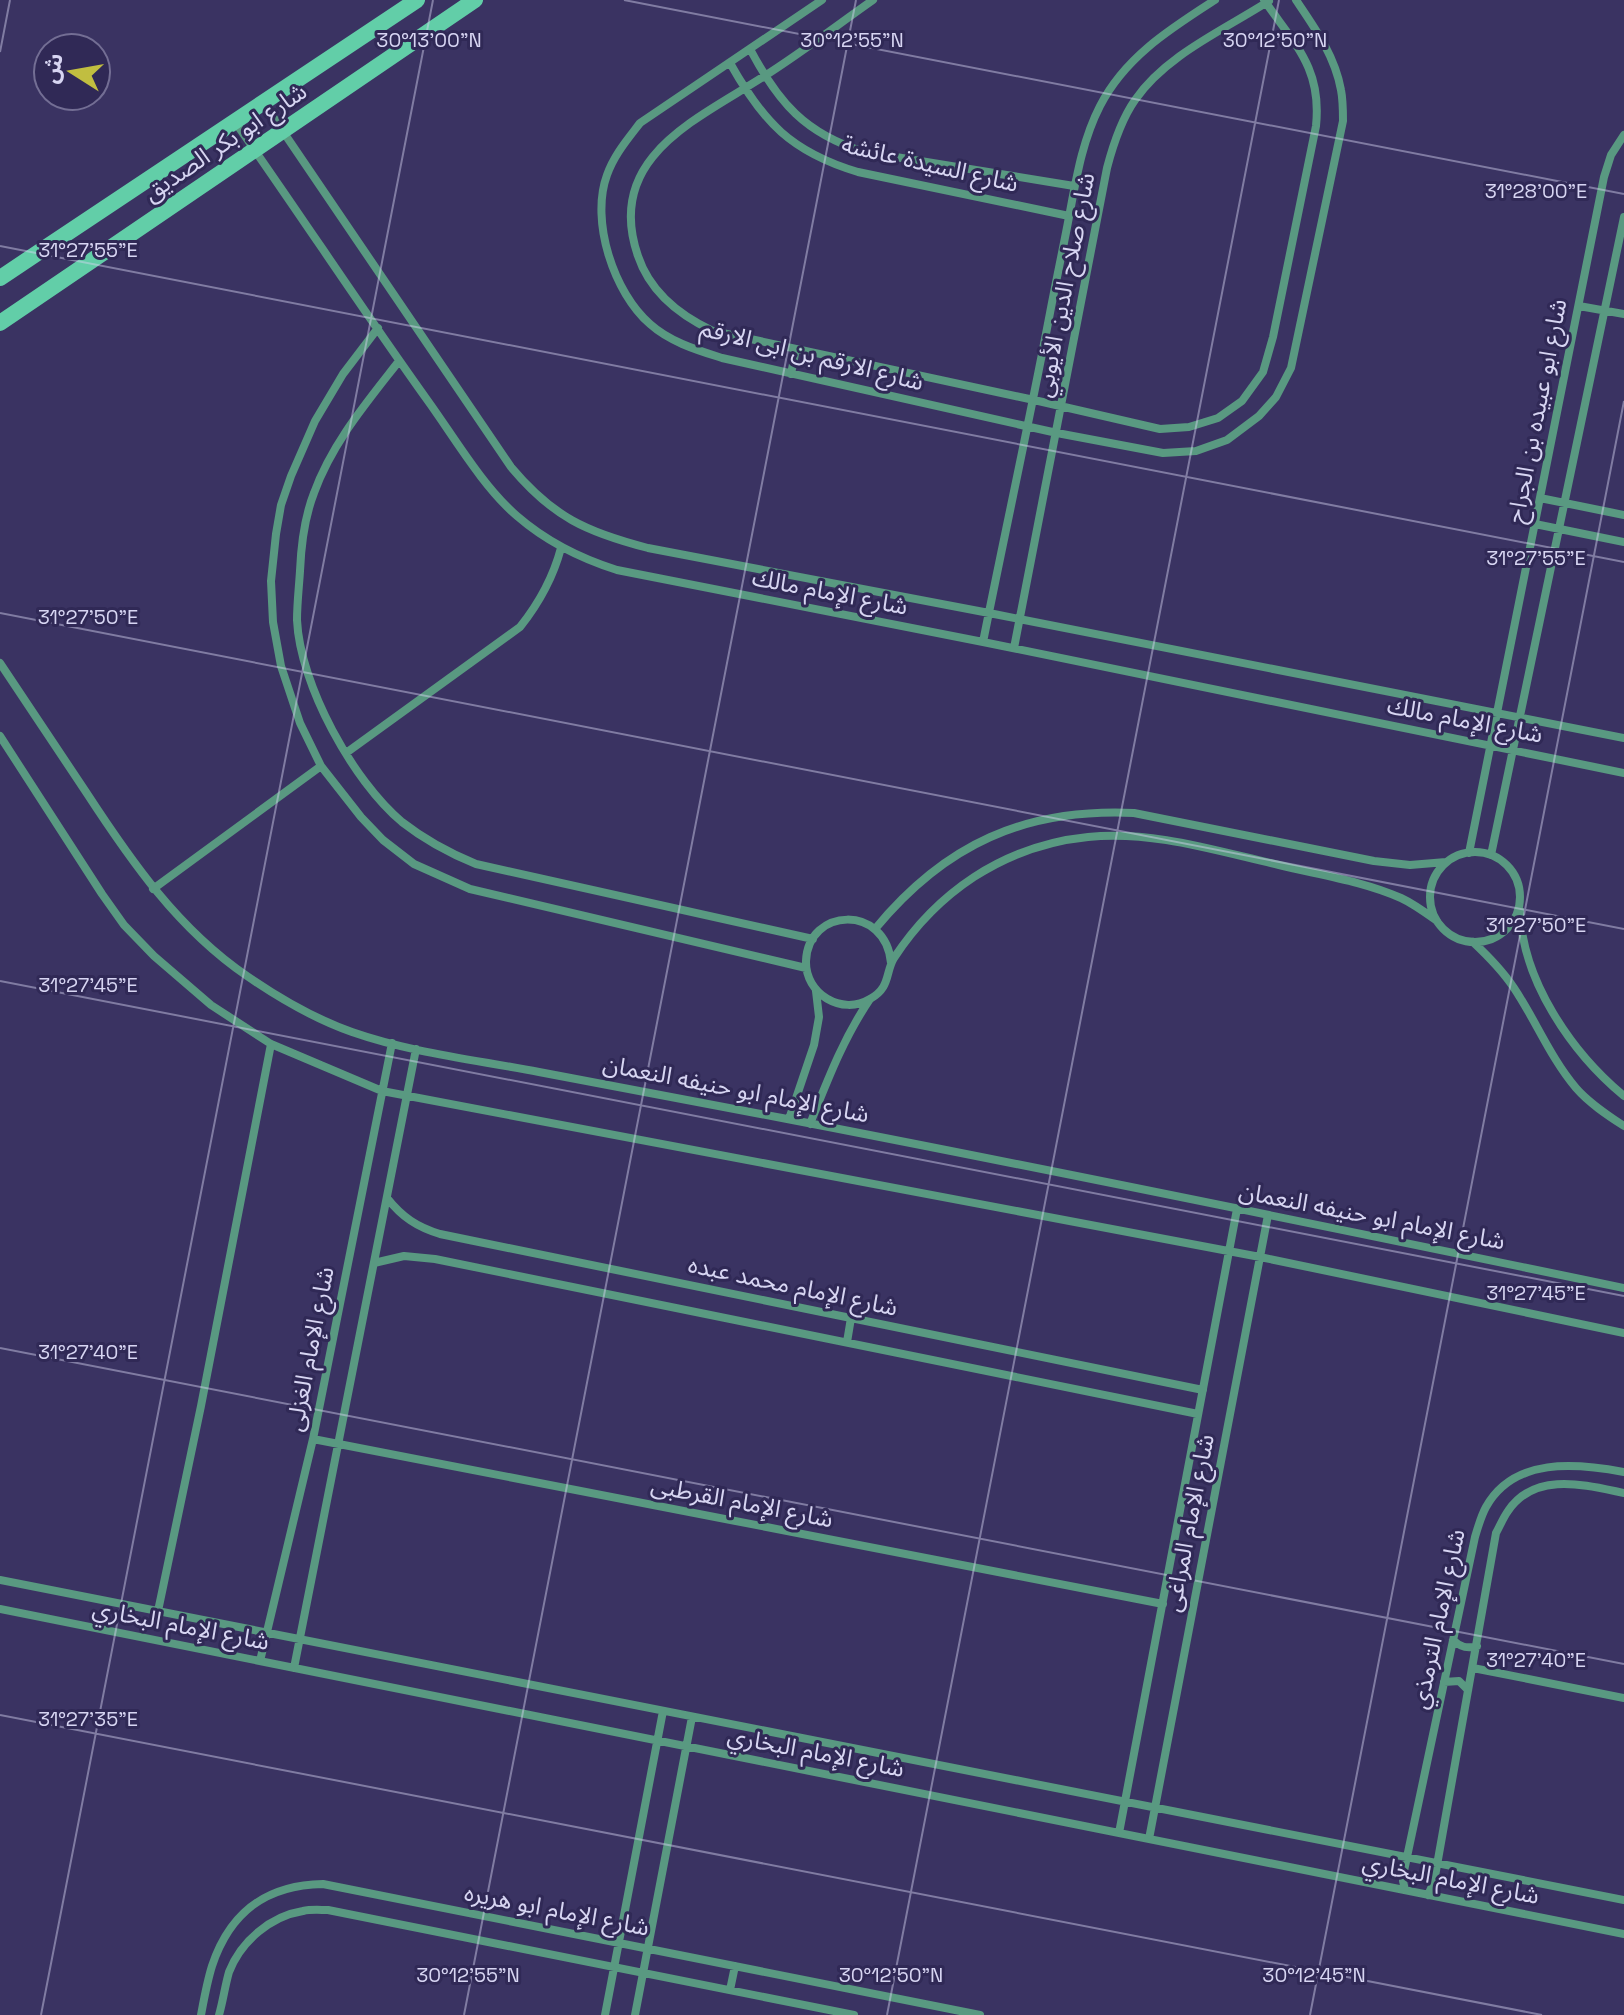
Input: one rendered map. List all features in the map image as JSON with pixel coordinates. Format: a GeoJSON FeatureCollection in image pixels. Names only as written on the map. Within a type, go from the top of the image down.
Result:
{"type":"FeatureCollection","features":[{"type":"Feature","properties":{"kind":"street","name":"شارع ابو بكر الصديق"},"geometry":{"type":"LineString","coordinates":[[0,278],[417,0]]}},
{"type":"Feature","properties":{"kind":"street","name":"شارع ابو بكر الصديق"},"geometry":{"type":"LineString","coordinates":[[0,323],[475,0]]}},
{"type":"Feature","properties":{"kind":"street","name":"شارع الارقم بن ابى الارقم"},"geometry":{"type":"LineString","coordinates":[[822,0],[640,123],[618,151],[605,178],[600,222],[615,274],[636,310],[672,340],[697,351],[1029,427],[1163,453],[1196,451],[1227,440],[1259,416],[1276,397],[1291,368],[1343,121],[1341,91],[1333,61],[1296,0]]}},
{"type":"Feature","properties":{"kind":"street","name":"شارع الارقم بن ابى الارقم"},"geometry":{"type":"LineString","coordinates":[[873,0],[668,138],[649,159],[636,184],[633,198],[632,240],[642,266],[657,290],[692,321],[713,331],[1160,429],[1189,427],[1218,418],[1242,401],[1263,372],[1273,337],[1318,104],[1314,79],[1302,54],[1266,1]]}},
{"type":"Feature","properties":{"kind":"street","name":"شارع صلاح الدين الأيوبي"},"geometry":{"type":"LineString","coordinates":[[983,642],[1029,427],[1074,186],[1087,135],[1118,77],[1140,53],[1215,0]]}},
{"type":"Feature","properties":{"kind":"street","name":"شارع صلاح الدين الأيوبي"},"geometry":{"type":"LineString","coordinates":[[1014,648],[1107,168],[1123,122],[1134,101],[1167,65],[1266,1]]}},
{"type":"Feature","properties":{"kind":"street","name":"شارع السيدة عائشة"},"geometry":{"type":"LineString","coordinates":[[750,49],[774,91],[805,123],[823,136],[844,145],[865,152],[1074,186]]}},
{"type":"Feature","properties":{"kind":"street","name":"شارع السيدة عائشة"},"geometry":{"type":"LineString","coordinates":[[730,63],[744,88],[774,126],[802,148],[835,165],[1069,216]]}},
{"type":"Feature","properties":{"kind":"street","name":"شارع الإمام مالك"},"geometry":{"type":"LineString","coordinates":[[263,102],[511,467],[529,488],[560,514],[596,533],[648,548],[1624,738]]}},
{"type":"Feature","properties":{"kind":"street","name":"شارع الإمام مالك"},"geometry":{"type":"LineString","coordinates":[[235,121],[486,482],[514,514],[561,548],[617,570],[1624,773]]}},
{"type":"Feature","properties":{"kind":"street","name":"شارع ابو عبيده بن الجراح"},"geometry":{"type":"LineString","coordinates":[[1469,853],[1604,177],[1611,155],[1624,135]]}},
{"type":"Feature","properties":{"kind":"street","name":"شارع ابو عبيده بن الجراح"},"geometry":{"type":"LineString","coordinates":[[1491,855],[1624,217]]}},
{"type":"Feature","properties":{"kind":"street"},"geometry":{"type":"LineString","coordinates":[[1579,306],[1624,314]]}},
{"type":"Feature","properties":{"kind":"street"},"geometry":{"type":"LineString","coordinates":[[378,328],[343,374],[315,421],[291,476],[281,505],[276,534],[271,581],[273,622],[281,666],[300,723],[321,766],[383,840],[414,864],[470,889],[806,968]]}},
{"type":"Feature","properties":{"kind":"street"},"geometry":{"type":"LineString","coordinates":[[791,374],[796,349]]}},
{"type":"Feature","properties":{"kind":"street"},"geometry":{"type":"LineString","coordinates":[[399,361],[356,416],[328,459],[312,497],[301,553],[297,621],[306,667],[324,712],[346,753],[371,789],[401,820],[436,845],[476,864],[813,939]]}},
{"type":"Feature","properties":{"kind":"street"},"geometry":{"type":"LineString","coordinates":[[1540,498],[1624,515]]}},
{"type":"Feature","properties":{"kind":"street"},"geometry":{"type":"LineString","coordinates":[[1535,524],[1624,542]]}},
{"type":"Feature","properties":{"kind":"street"},"geometry":{"type":"LineString","coordinates":[[346,753],[520,627],[546,590],[561,548]]}},
{"type":"Feature","properties":{"kind":"street","name":"شارع الإمام ابو حنيفه النعمان"},"geometry":{"type":"LineString","coordinates":[[0,663],[112,832],[153,889],[192,931],[244,975],[279,997],[353,1032],[416,1049],[789,1119],[1624,1288]]}},
{"type":"Feature","properties":{"kind":"street"},"geometry":{"type":"LineString","coordinates":[[0,736],[124,925],[154,956],[211,1005],[271,1044],[382,1091],[1260,1257],[1624,1333]]}},
{"type":"Feature","properties":{"kind":"street"},"geometry":{"type":"LineString","coordinates":[[153,889],[321,766]]}},
{"type":"Feature","properties":{"kind":"street"},"geometry":{"type":"LineString","coordinates":[[875,929],[915,885],[963,851],[1017,826],[1075,814],[1134,813],[1374,861],[1410,865],[1446,862],[1469,853],[1491,855],[1502,861],[1516,879],[1520,928],[1526,952],[1546,998],[1590,1064],[1624,1096]]}},
{"type":"Feature","properties":{"kind":"street"},"geometry":{"type":"LineString","coordinates":[[891,963],[928,915],[974,877],[1028,850],[1086,837],[1116,835],[1179,843],[1369,886],[1405,899],[1437,921],[1452,936],[1473,942],[1494,938],[1503,932],[1511,924],[1519,903]]}},
{"type":"Feature","properties":{"kind":"street"},"geometry":{"type":"LineString","coordinates":[[1437,921],[1432,911],[1431,890],[1446,862]]}},
{"type":"Feature","properties":{"kind":"street"},"geometry":{"type":"LineString","coordinates":[[810,1124],[840,1048],[870,999],[890,974],[887,944],[875,929],[854,920],[831,923],[821,930],[808,948],[806,968],[810,980],[825,998],[836,1003],[859,1004],[870,999]]}},
{"type":"Feature","properties":{"kind":"street"},"geometry":{"type":"LineString","coordinates":[[1473,942],[1495,963],[1513,987],[1557,1063],[1577,1089],[1602,1112],[1624,1126]]}},
{"type":"Feature","properties":{"kind":"street"},"geometry":{"type":"LineString","coordinates":[[789,1119],[814,1045],[819,1017],[816,990]]}},
{"type":"Feature","properties":{"kind":"street","name":"شارع الإمام الغزلى"},"geometry":{"type":"LineString","coordinates":[[260,1661],[313,1439],[392,1043]]}},
{"type":"Feature","properties":{"kind":"street"},"geometry":{"type":"LineString","coordinates":[[158,1611],[271,1044]]}},
{"type":"Feature","properties":{"kind":"street","name":"شارع الإمام الغزلى"},"geometry":{"type":"LineString","coordinates":[[294,1668],[416,1049]]}},
{"type":"Feature","properties":{"kind":"street","name":"شارع الإمام محمد عبده"},"geometry":{"type":"LineString","coordinates":[[387,1198],[410,1222],[440,1234],[1203,1390]]}},
{"type":"Feature","properties":{"kind":"street","name":"شارع الإمام المراغى"},"geometry":{"type":"LineString","coordinates":[[1119,1833],[1237,1209]]}},
{"type":"Feature","properties":{"kind":"street","name":"شارع الإمام المراغى"},"geometry":{"type":"LineString","coordinates":[[1149,1839],[1268,1215]]}},
{"type":"Feature","properties":{"kind":"street","name":"شارع الإمام محمد عبده"},"geometry":{"type":"LineString","coordinates":[[374,1263],[404,1256],[435,1259],[1198,1414]]}},
{"type":"Feature","properties":{"kind":"street"},"geometry":{"type":"LineString","coordinates":[[847,1342],[851,1318]]}},
{"type":"Feature","properties":{"kind":"street","name":"شارع الإمام القرطبى"},"geometry":{"type":"LineString","coordinates":[[313,1439],[1163,1604]]}},
{"type":"Feature","properties":{"kind":"street","name":"شارع الإمام الترمذي"},"geometry":{"type":"LineString","coordinates":[[1405,1890],[1403,1881],[1407,1856],[1475,1537],[1485,1507],[1502,1486],[1519,1475],[1545,1467],[1571,1464],[1624,1472]]}},
{"type":"Feature","properties":{"kind":"street","name":"شارع الإمام الترمذي"},"geometry":{"type":"LineString","coordinates":[[1428,1895],[1434,1882],[1496,1533],[1508,1510],[1527,1492],[1546,1485],[1573,1483],[1624,1493]]}},
{"type":"Feature","properties":{"kind":"street","name":"شارع الإمام البخاري"},"geometry":{"type":"LineString","coordinates":[[0,1580],[1624,1900]]}},
{"type":"Feature","properties":{"kind":"street","name":"شارع الإمام البخاري"},"geometry":{"type":"LineString","coordinates":[[0,1609],[1624,1934]]}},
{"type":"Feature","properties":{"kind":"street"},"geometry":{"type":"LineString","coordinates":[[1453,1640],[1461,1647],[1477,1646]]}},
{"type":"Feature","properties":{"kind":"street"},"geometry":{"type":"LineString","coordinates":[[1473,1668],[1624,1698]]}},
{"type":"Feature","properties":{"kind":"street"},"geometry":{"type":"LineString","coordinates":[[1444,1682],[1459,1681],[1469,1691]]}},
{"type":"Feature","properties":{"kind":"street"},"geometry":{"type":"LineString","coordinates":[[605,2015],[663,1711]]}},
{"type":"Feature","properties":{"kind":"street"},"geometry":{"type":"LineString","coordinates":[[635,2015],[692,1717]]}},
{"type":"Feature","properties":{"kind":"street","name":"شارع الإمام ابو هريره"},"geometry":{"type":"LineString","coordinates":[[201,2015],[212,1968],[230,1928],[250,1906],[273,1892],[300,1885],[323,1884],[980,2015]]}},
{"type":"Feature","properties":{"kind":"street","name":"شارع الإمام ابو هريره"},"geometry":{"type":"LineString","coordinates":[[219,2015],[229,1973],[238,1954],[256,1933],[278,1919],[302,1911],[328,1910],[854,2015]]}},
{"type":"Feature","properties":{"kind":"street"},"geometry":{"type":"LineString","coordinates":[[730,1990],[735,1966]]}}]}
